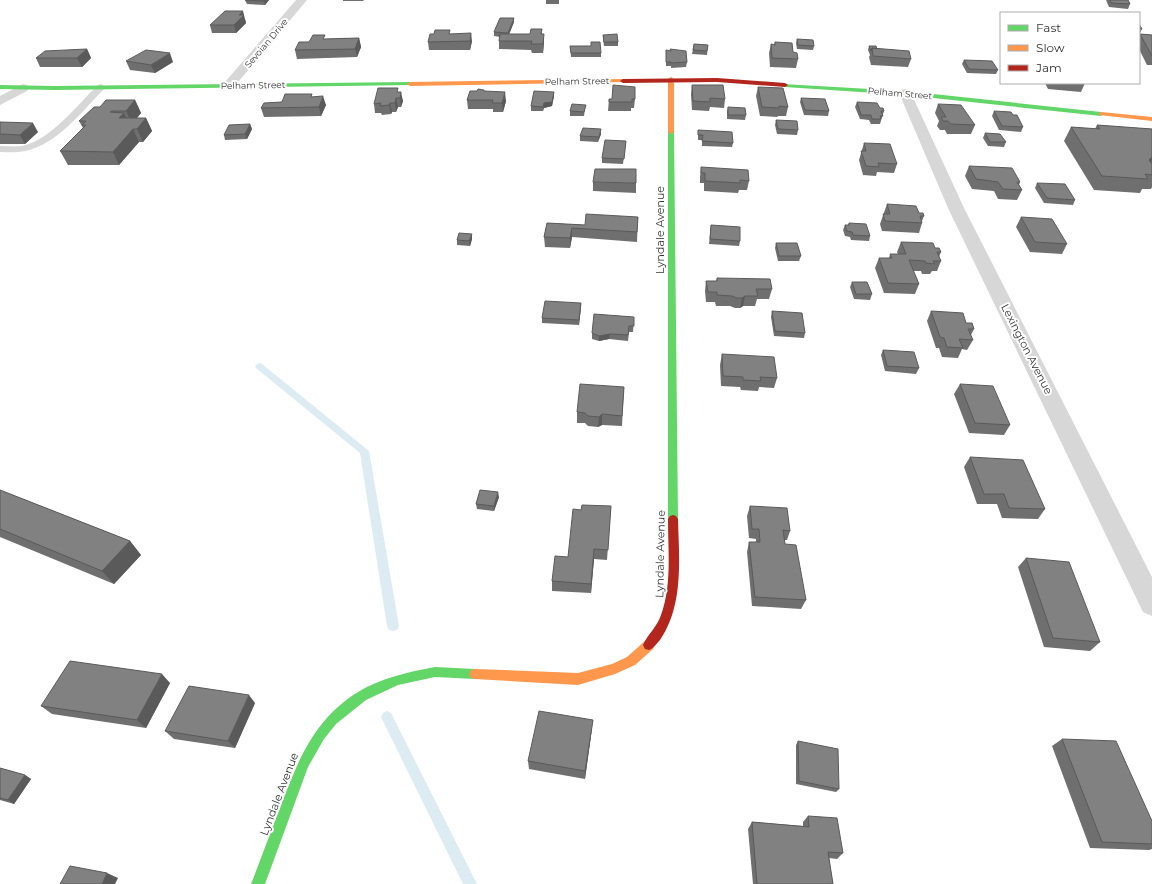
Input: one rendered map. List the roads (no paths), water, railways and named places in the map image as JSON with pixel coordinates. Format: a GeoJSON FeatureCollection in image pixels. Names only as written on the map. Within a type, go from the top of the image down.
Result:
{"type":"FeatureCollection","features":[{"type":"Feature","properties":{"kind":"street","name":"Sevoian Drive"},"geometry":{"type":"LineString","coordinates":[[229,85],[302,0]]}},
{"type":"Feature","properties":{"kind":"street","name":"Pelham Street"},"geometry":{"type":"LineString","coordinates":[[0,87],[23,88],[671,79],[760,82],[905,93],[1152,119]]}},
{"type":"Feature","properties":{"kind":"street","name":"Lyndale Avenue"},"geometry":{"type":"LineString","coordinates":[[258,884],[300,769],[309,750],[320,733],[333,719],[364,694],[380,685],[417,673],[435,672],[578,679],[598,677],[632,661],[643,651],[663,627],[669,613],[673,585],[671,79]]}},
{"type":"Feature","properties":{"kind":"street"},"geometry":{"type":"LineString","coordinates":[[0,101],[23,88]]}},
{"type":"Feature","properties":{"kind":"street","name":"Lexington Avenue"},"geometry":{"type":"LineString","coordinates":[[905,93],[956,208],[1152,604]]}},
{"type":"Feature","properties":{"kind":"lane"},"geometry":{"type":"LineString","coordinates":[[0,149],[23,148],[36,144],[51,136],[101,87]]}},
{"type":"Feature","properties":{"kind":"waterway"},"geometry":{"type":"LineString","coordinates":[[259,366],[364,451],[393,626]]}},
{"type":"Feature","properties":{"kind":"waterway"},"geometry":{"type":"LineString","coordinates":[[387,717],[470,884]]}}]}
